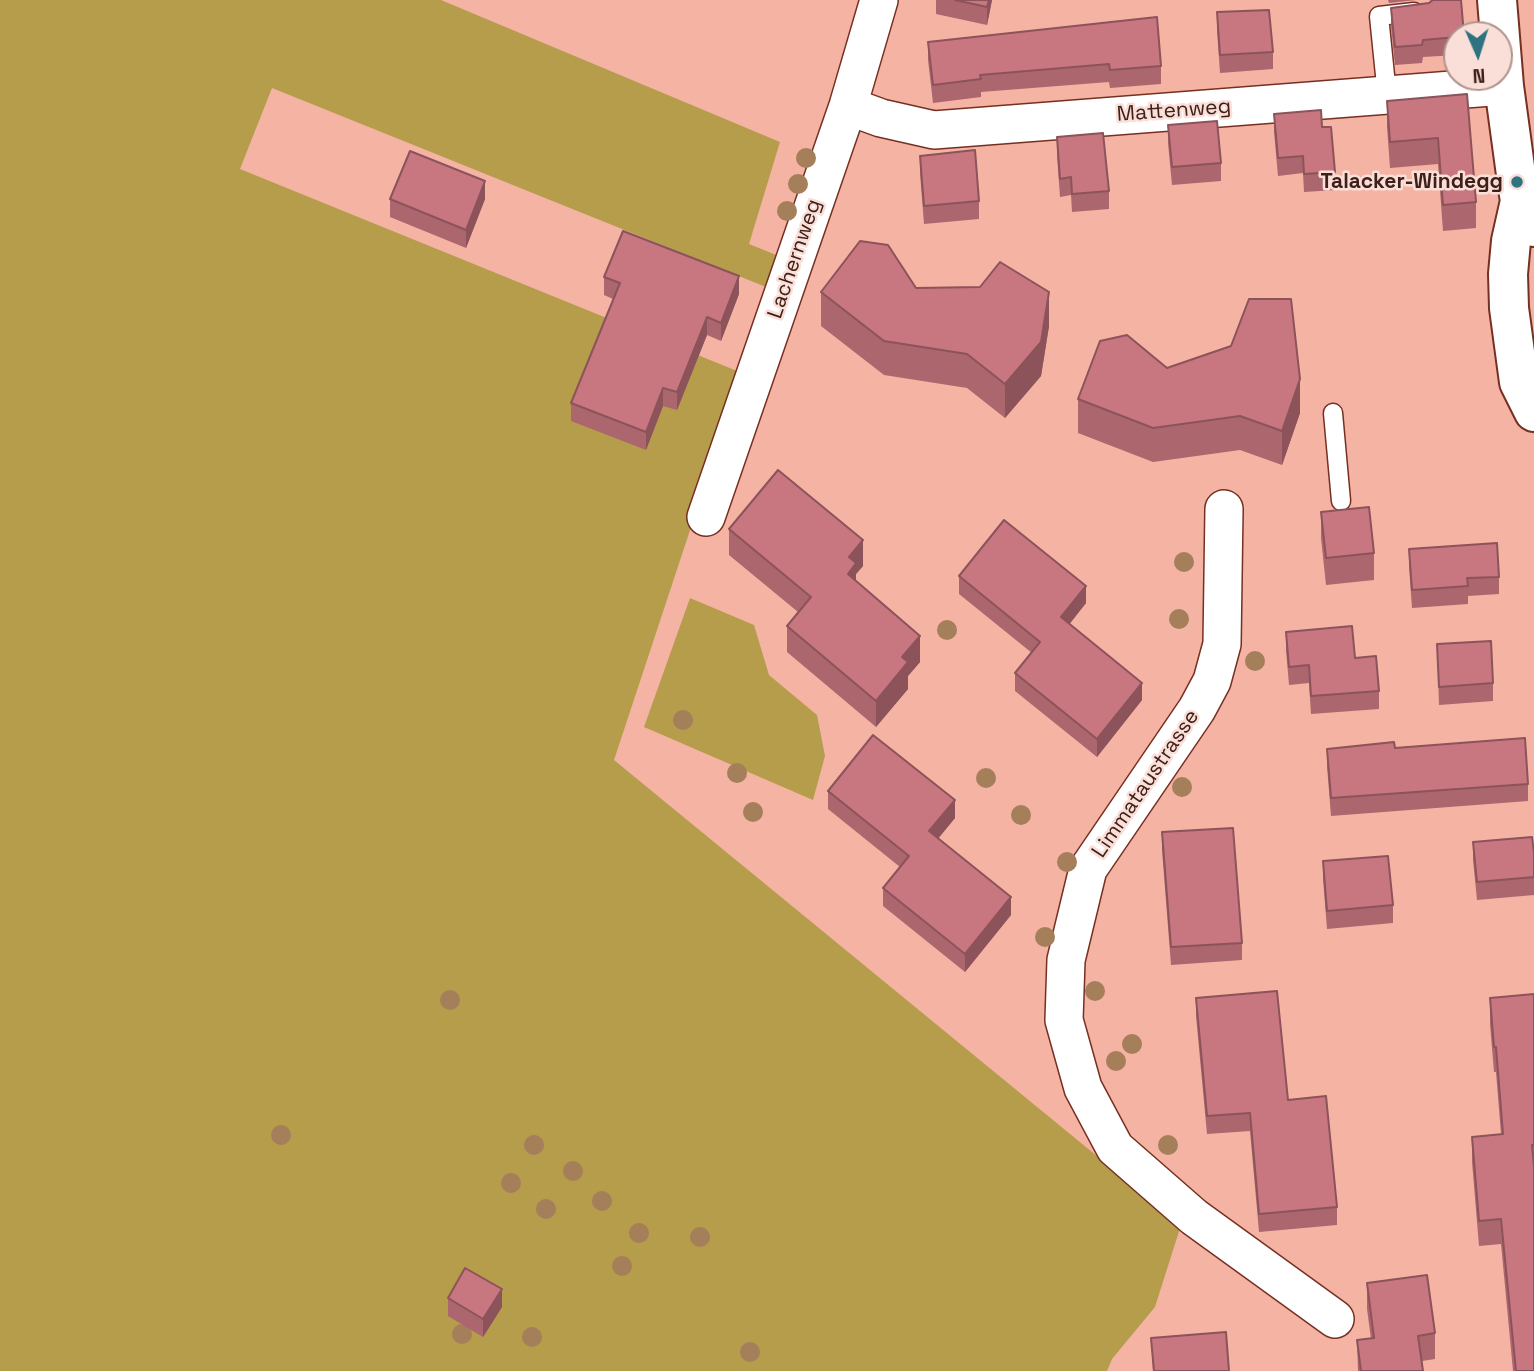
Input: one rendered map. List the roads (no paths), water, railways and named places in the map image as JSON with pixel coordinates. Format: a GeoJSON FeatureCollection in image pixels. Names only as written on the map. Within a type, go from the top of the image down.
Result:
{"type":"FeatureCollection","features":[{"type":"Feature","properties":{"kind":"main road"},"geometry":{"type":"LineString","coordinates":[[1497,0],[1499,21]]}},
{"type":"Feature","properties":{"kind":"main road"},"geometry":{"type":"LineString","coordinates":[[1505,91],[1524,160],[1527,214],[1511,241],[1509,308],[1519,382],[1534,412]]}},
{"type":"Feature","properties":{"kind":"street","name":"Lachernweg"},"geometry":{"type":"LineString","coordinates":[[706,517],[848,106],[879,0]]}},
{"type":"Feature","properties":{"kind":"street","name":"Mattenweg"},"geometry":{"type":"LineString","coordinates":[[848,106],[881,118],[934,130],[1443,91]]}},
{"type":"Feature","properties":{"kind":"street","name":"Limmataustrasse"},"geometry":{"type":"LineString","coordinates":[[1224,509],[1223,634],[1212,681],[1197,709],[1088,869],[1066,961],[1064,1020],[1083,1088],[1115,1148],[1194,1217],[1335,1319]]}},
{"type":"Feature","properties":{"kind":"lane"},"geometry":{"type":"LineString","coordinates":[[1387,95],[1379,16],[1427,10]]}},
{"type":"Feature","properties":{"kind":"lane"},"geometry":{"type":"LineString","coordinates":[[1333,413],[1341,501]]}},
{"type":"Feature","properties":{"kind":"place","name":"Talacker-Windegg"},"geometry":{"type":"Point","coordinates":[1517,182]}}]}
